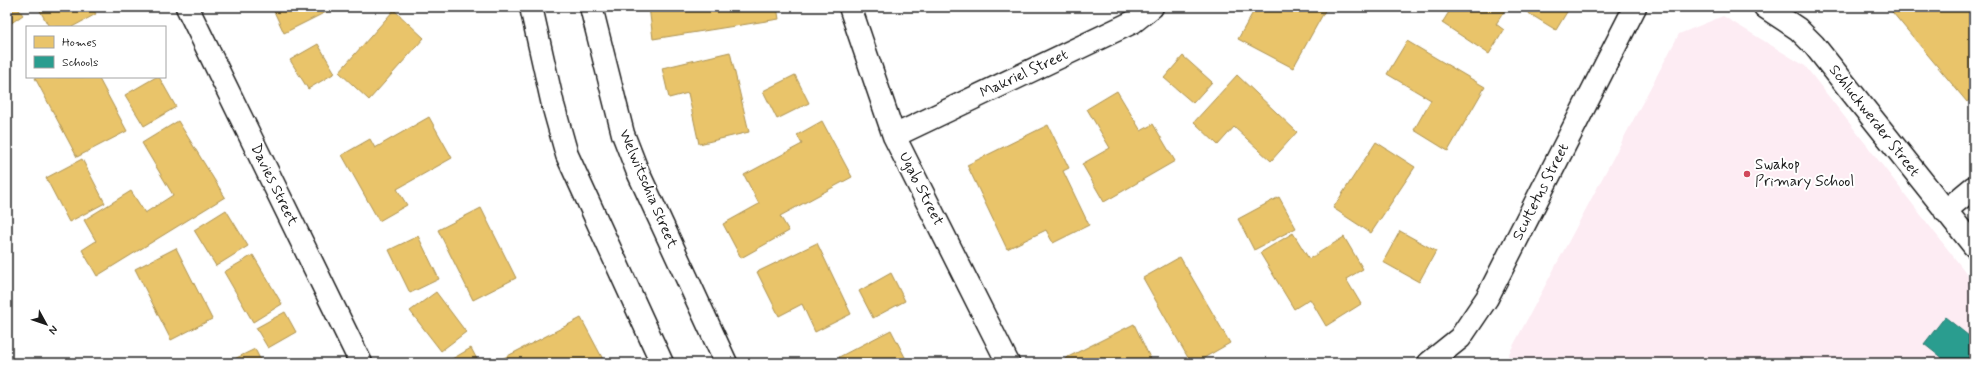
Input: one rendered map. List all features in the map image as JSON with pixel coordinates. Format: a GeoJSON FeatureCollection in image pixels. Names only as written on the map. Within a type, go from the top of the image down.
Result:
{"type":"FeatureCollection","features":[{"type":"Feature","properties":{"kind":"street","name":"Davies Street"},"geometry":{"type":"LineString","coordinates":[[187,7],[362,363]]}},
{"type":"Feature","properties":{"kind":"street"},"geometry":{"type":"LineString","coordinates":[[531,7],[553,105],[567,155],[662,363]]}},
{"type":"Feature","properties":{"kind":"street","name":"Welwitschia Street"},"geometry":{"type":"LineString","coordinates":[[591,7],[623,134],[637,170],[726,363]]}},
{"type":"Feature","properties":{"kind":"street","name":"Ugab Street"},"geometry":{"type":"LineString","coordinates":[[850,7],[894,136],[1008,363]]}},
{"type":"Feature","properties":{"kind":"street","name":"Makriel Street"},"geometry":{"type":"LineString","coordinates":[[894,136],[1133,22],[1152,7]]}},
{"type":"Feature","properties":{"kind":"street","name":"Scultetus Street"},"geometry":{"type":"LineString","coordinates":[[1429,363],[1460,338],[1487,298],[1635,7]]}},
{"type":"Feature","properties":{"kind":"street","name":"Schluckwerder Street"},"geometry":{"type":"LineString","coordinates":[[1765,7],[1798,29],[1814,45],[1974,246]]}},
{"type":"Feature","properties":{"kind":"street"},"geometry":{"type":"LineString","coordinates":[[1945,211],[1974,187]]}},
{"type":"Feature","properties":{"kind":"shaded area","name":"Swakop Primary School"},"geometry":{"type":"Polygon","coordinates":[[[1723,16],[1805,66],[1974,283],[1974,363],[1504,363],[1679,34],[1723,16]]]}},
{"type":"Feature","properties":{"kind":"building: Homes"},"geometry":{"type":"Polygon","coordinates":[[[7,7],[17,7],[23,15],[7,26],[7,7]]]}},
{"type":"Feature","properties":{"kind":"building: Homes"},"geometry":{"type":"Polygon","coordinates":[[[38,7],[92,7],[96,14],[74,26],[48,26],[38,7]]]}},
{"type":"Feature","properties":{"kind":"building: Homes"},"geometry":{"type":"Polygon","coordinates":[[[272,7],[336,7],[284,33],[272,7]]]}},
{"type":"Feature","properties":{"kind":"building: Homes"},"geometry":{"type":"Polygon","coordinates":[[[649,7],[777,7],[779,19],[653,39],[649,7]]]}},
{"type":"Feature","properties":{"kind":"building: Homes"},"geometry":{"type":"Polygon","coordinates":[[[1256,7],[1327,7],[1293,68],[1238,39],[1256,7]]]}},
{"type":"Feature","properties":{"kind":"building: Homes"},"geometry":{"type":"Polygon","coordinates":[[[1452,7],[1507,7],[1496,24],[1504,30],[1489,54],[1442,23],[1452,7]]]}},
{"type":"Feature","properties":{"kind":"building: Homes"},"geometry":{"type":"Polygon","coordinates":[[[1528,7],[1570,7],[1556,30],[1525,11],[1528,7]]]}},
{"type":"Feature","properties":{"kind":"building: Homes"},"geometry":{"type":"Polygon","coordinates":[[[1888,7],[1966,7],[1974,16],[1974,96],[1967,102],[1888,7]]]}},
{"type":"Feature","properties":{"kind":"building: Homes"},"geometry":{"type":"Polygon","coordinates":[[[394,10],[424,38],[369,100],[339,72],[394,10]]]}},
{"type":"Feature","properties":{"kind":"building: Homes"},"geometry":{"type":"Polygon","coordinates":[[[1407,41],[1485,87],[1448,151],[1414,130],[1431,100],[1387,74],[1407,41]]]}},
{"type":"Feature","properties":{"kind":"building: Homes"},"geometry":{"type":"Polygon","coordinates":[[[318,44],[335,73],[308,89],[290,60],[318,44]]]}},
{"type":"Feature","properties":{"kind":"building: Homes"},"geometry":{"type":"Polygon","coordinates":[[[730,52],[749,132],[699,144],[688,93],[669,98],[662,68],[730,52]]]}},
{"type":"Feature","properties":{"kind":"building: Homes"},"geometry":{"type":"Polygon","coordinates":[[[1183,56],[1212,82],[1193,103],[1164,78],[1183,56]]]}},
{"type":"Feature","properties":{"kind":"building: Homes"},"geometry":{"type":"Polygon","coordinates":[[[795,75],[809,103],[777,119],[763,91],[795,75]]]}},
{"type":"Feature","properties":{"kind":"building: Homes"},"geometry":{"type":"Polygon","coordinates":[[[1237,75],[1297,132],[1271,161],[1234,127],[1218,145],[1194,122],[1237,75]]]}},
{"type":"Feature","properties":{"kind":"building: Homes"},"geometry":{"type":"Polygon","coordinates":[[[35,78],[99,78],[127,131],[77,157],[35,78]]]}},
{"type":"Feature","properties":{"kind":"building: Homes"},"geometry":{"type":"Polygon","coordinates":[[[154,78],[160,78],[176,107],[144,126],[125,95],[154,78]]]}},
{"type":"Feature","properties":{"kind":"building: Homes"},"geometry":{"type":"Polygon","coordinates":[[[1117,91],[1141,131],[1153,124],[1175,161],[1104,202],[1082,164],[1110,148],[1087,109],[1117,91]]]}},
{"type":"Feature","properties":{"kind":"building: Homes"},"geometry":{"type":"Polygon","coordinates":[[[429,117],[452,158],[397,189],[407,205],[379,221],[342,155],[370,139],[375,148],[429,117]]]}},
{"type":"Feature","properties":{"kind":"building: Homes"},"geometry":{"type":"Polygon","coordinates":[[[178,121],[225,197],[97,276],[82,250],[96,241],[84,220],[131,191],[145,213],[173,195],[142,143],[178,121]]]}},
{"type":"Feature","properties":{"kind":"building: Homes"},"geometry":{"type":"Polygon","coordinates":[[[822,121],[852,177],[780,216],[789,231],[741,258],[723,224],[759,204],[744,175],[802,144],[797,135],[822,121]]]}},
{"type":"Feature","properties":{"kind":"building: Homes"},"geometry":{"type":"Polygon","coordinates":[[[1048,125],[1069,168],[1063,171],[1089,225],[1053,243],[1046,230],[1007,249],[967,165],[1048,125]]]}},
{"type":"Feature","properties":{"kind":"building: Homes"},"geometry":{"type":"Polygon","coordinates":[[[1376,142],[1415,167],[1371,233],[1333,208],[1376,142]]]}},
{"type":"Feature","properties":{"kind":"building: Homes"},"geometry":{"type":"Polygon","coordinates":[[[82,159],[105,203],[69,222],[46,178],[82,159]]]}},
{"type":"Feature","properties":{"kind":"building: Homes"},"geometry":{"type":"Polygon","coordinates":[[[1279,197],[1296,228],[1254,250],[1238,219],[1279,197]]]}},
{"type":"Feature","properties":{"kind":"building: Homes"},"geometry":{"type":"Polygon","coordinates":[[[481,208],[516,278],[473,300],[438,230],[481,208]]]}},
{"type":"Feature","properties":{"kind":"building: Homes"},"geometry":{"type":"Polygon","coordinates":[[[226,210],[248,246],[216,266],[194,230],[226,210]]]}},
{"type":"Feature","properties":{"kind":"building: Homes"},"geometry":{"type":"Polygon","coordinates":[[[1400,231],[1436,251],[1419,282],[1383,262],[1400,231]]]}},
{"type":"Feature","properties":{"kind":"building: Homes"},"geometry":{"type":"Polygon","coordinates":[[[1293,233],[1309,259],[1344,237],[1363,269],[1346,279],[1361,304],[1326,326],[1310,299],[1294,309],[1260,253],[1293,233]]]}},
{"type":"Feature","properties":{"kind":"building: Homes"},"geometry":{"type":"Polygon","coordinates":[[[418,236],[439,279],[410,293],[389,250],[418,236]]]}},
{"type":"Feature","properties":{"kind":"building: Homes"},"geometry":{"type":"Polygon","coordinates":[[[817,243],[851,314],[815,332],[802,304],[779,316],[757,272],[817,243]]]}},
{"type":"Feature","properties":{"kind":"building: Homes"},"geometry":{"type":"Polygon","coordinates":[[[176,248],[212,319],[171,340],[135,269],[176,248]]]}},
{"type":"Feature","properties":{"kind":"building: Homes"},"geometry":{"type":"Polygon","coordinates":[[[253,255],[282,304],[253,322],[224,272],[253,255]]]}},
{"type":"Feature","properties":{"kind":"building: Homes"},"geometry":{"type":"Polygon","coordinates":[[[1180,257],[1230,343],[1195,363],[1191,363],[1143,278],[1180,257]]]}},
{"type":"Feature","properties":{"kind":"building: Homes"},"geometry":{"type":"Polygon","coordinates":[[[891,273],[905,301],[873,318],[859,291],[891,273]]]}},
{"type":"Feature","properties":{"kind":"building: Homes"},"geometry":{"type":"Polygon","coordinates":[[[436,292],[466,332],[441,351],[410,311],[436,292]]]}},
{"type":"Feature","properties":{"kind":"building: Homes"},"geometry":{"type":"Polygon","coordinates":[[[285,312],[296,332],[268,348],[256,328],[285,312]]]}},
{"type":"Feature","properties":{"kind":"building: Homes"},"geometry":{"type":"Polygon","coordinates":[[[581,318],[605,363],[494,363],[581,318]]]}},
{"type":"Feature","properties":{"kind":"building: Homes"},"geometry":{"type":"Polygon","coordinates":[[[1134,324],[1152,362],[1068,363],[1066,358],[1134,324]]]}},
{"type":"Feature","properties":{"kind":"building: Homes"},"geometry":{"type":"Polygon","coordinates":[[[891,330],[908,363],[842,363],[839,357],[891,330]]]}},
{"type":"Feature","properties":{"kind":"building: Homes"},"geometry":{"type":"Polygon","coordinates":[[[471,348],[479,363],[447,362],[471,348]]]}},
{"type":"Feature","properties":{"kind":"building: Homes"},"geometry":{"type":"Polygon","coordinates":[[[255,349],[262,363],[226,363],[255,349]]]}},
{"type":"Feature","properties":{"kind":"building: Schools"},"geometry":{"type":"Polygon","coordinates":[[[1945,317],[1974,340],[1974,363],[1948,363],[1924,344],[1945,317]]]}},
{"type":"Feature","properties":{"kind":"place","name":"Swakop Primary School"},"geometry":{"type":"Point","coordinates":[1747,174]}}]}
